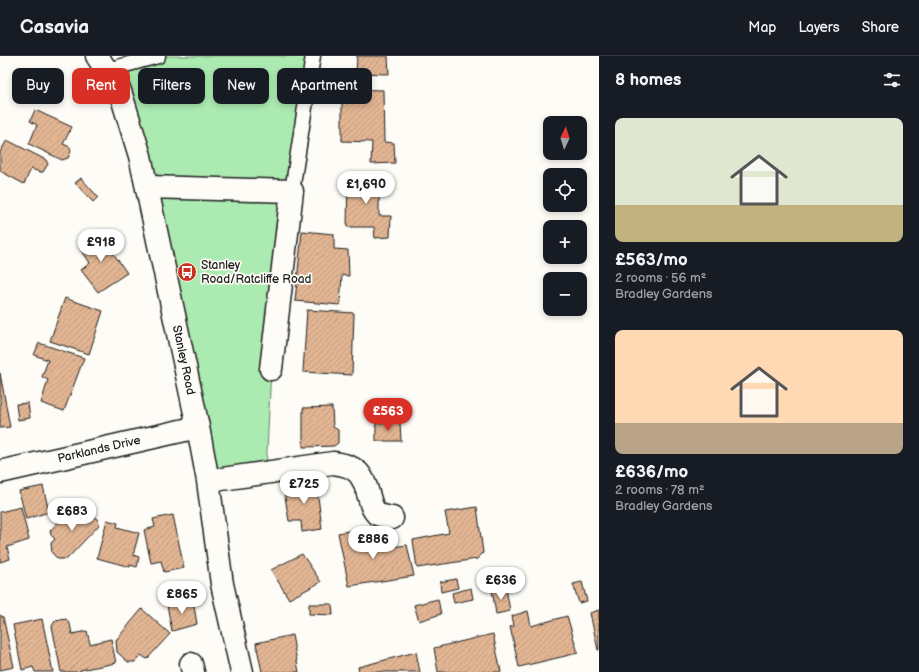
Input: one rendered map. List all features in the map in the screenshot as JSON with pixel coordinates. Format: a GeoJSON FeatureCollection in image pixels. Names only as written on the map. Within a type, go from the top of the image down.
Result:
{"type":"FeatureCollection","features":[{"type":"Feature","properties":{"kind":"street","name":"Stanley Road"},"geometry":{"type":"LineString","coordinates":[[102,63],[120,91],[148,187],[198,427],[208,481],[222,584],[242,672]]}},
{"type":"Feature","properties":{"kind":"street"},"geometry":{"type":"LineString","coordinates":[[148,187],[292,191],[271,369]]}},
{"type":"Feature","properties":{"kind":"street","name":"Parklands Drive"},"geometry":{"type":"LineString","coordinates":[[0,472],[198,427]]}},
{"type":"Feature","properties":{"kind":"street"},"geometry":{"type":"LineString","coordinates":[[208,481],[333,463],[346,464],[357,471],[364,480],[371,505],[378,514],[392,518]]}},
{"type":"Feature","properties":{"kind":"lane"},"geometry":{"type":"LineString","coordinates":[[102,63],[158,56]]}},
{"type":"Feature","properties":{"kind":"lane"},"geometry":{"type":"LineString","coordinates":[[292,191],[313,56]]}},
{"type":"Feature","properties":{"kind":"green space"},"geometry":{"type":"Polygon","coordinates":[[[158,56],[313,56],[311,68],[277,68],[277,104],[307,104],[271,369],[266,472],[208,481],[198,427],[116,104],[130,104],[130,68],[114,68],[158,56]]]}},
{"type":"Feature","properties":{"kind":"building"},"geometry":{"type":"Polygon","coordinates":[[[357,56],[388,56],[389,74],[372,73],[372,68],[356,68],[357,56]]]}},
{"type":"Feature","properties":{"kind":"building"},"geometry":{"type":"Polygon","coordinates":[[[372,90],[383,90],[384,142],[394,143],[395,163],[371,164],[372,142],[342,141],[342,104],[372,104],[372,90]]]}},
{"type":"Feature","properties":{"kind":"building"},"geometry":{"type":"Polygon","coordinates":[[[35,110],[72,127],[63,144],[70,147],[71,151],[68,158],[62,160],[29,144],[37,125],[30,121],[35,110]]]}},
{"type":"Feature","properties":{"kind":"building"},"geometry":{"type":"Polygon","coordinates":[[[7,140],[46,160],[48,164],[43,172],[31,169],[24,184],[0,171],[0,152],[7,140]]]}},
{"type":"Feature","properties":{"kind":"building"},"geometry":{"type":"Polygon","coordinates":[[[348,175],[379,176],[379,216],[391,216],[390,237],[375,238],[374,227],[347,227],[348,175]]]}},
{"type":"Feature","properties":{"kind":"building"},"geometry":{"type":"Polygon","coordinates":[[[81,178],[98,197],[93,202],[75,183],[81,178]]]}},
{"type":"Feature","properties":{"kind":"building"},"geometry":{"type":"Polygon","coordinates":[[[302,231],[334,234],[334,249],[348,250],[349,276],[342,275],[340,305],[295,301],[302,231]]]}},
{"type":"Feature","properties":{"kind":"building"},"geometry":{"type":"Polygon","coordinates":[[[99,233],[127,273],[98,292],[81,270],[90,263],[79,246],[99,233]]]}},
{"type":"Feature","properties":{"kind":"building"},"geometry":{"type":"Polygon","coordinates":[[[65,298],[103,311],[89,354],[50,341],[65,298]]]}},
{"type":"Feature","properties":{"kind":"building"},"geometry":{"type":"Polygon","coordinates":[[[307,310],[354,313],[352,375],[303,372],[307,310]]]}},
{"type":"Feature","properties":{"kind":"building"},"geometry":{"type":"Polygon","coordinates":[[[39,343],[84,358],[64,411],[41,403],[48,380],[42,377],[48,360],[34,355],[39,343]]]}},
{"type":"Feature","properties":{"kind":"building"},"geometry":{"type":"Polygon","coordinates":[[[0,373],[10,427],[0,428],[0,373]]]}},
{"type":"Feature","properties":{"kind":"building"},"geometry":{"type":"Polygon","coordinates":[[[28,403],[30,418],[18,420],[16,404],[28,403]]]}},
{"type":"Feature","properties":{"kind":"building"},"geometry":{"type":"Polygon","coordinates":[[[332,407],[333,427],[338,430],[338,443],[334,446],[303,447],[303,408],[332,407]]]}},
{"type":"Feature","properties":{"kind":"building"},"geometry":{"type":"Polygon","coordinates":[[[400,422],[401,441],[376,441],[376,423],[400,422]]]}},
{"type":"Feature","properties":{"kind":"building"},"geometry":{"type":"Polygon","coordinates":[[[316,480],[322,529],[302,532],[301,521],[289,521],[283,485],[316,480]]]}},
{"type":"Feature","properties":{"kind":"building"},"geometry":{"type":"Polygon","coordinates":[[[43,486],[49,512],[26,519],[19,491],[43,486]]]}},
{"type":"Feature","properties":{"kind":"building"},"geometry":{"type":"Polygon","coordinates":[[[73,506],[83,513],[86,510],[98,520],[99,525],[67,559],[58,559],[52,553],[51,543],[55,539],[51,535],[50,531],[73,506]]]}},
{"type":"Feature","properties":{"kind":"building"},"geometry":{"type":"Polygon","coordinates":[[[21,507],[29,540],[7,547],[10,559],[0,562],[0,512],[21,507]]]}},
{"type":"Feature","properties":{"kind":"building"},"geometry":{"type":"Polygon","coordinates":[[[477,507],[483,553],[477,559],[417,568],[413,540],[449,533],[445,512],[477,507]]]}},
{"type":"Feature","properties":{"kind":"building"},"geometry":{"type":"Polygon","coordinates":[[[173,515],[184,568],[164,572],[161,561],[151,563],[144,530],[155,527],[153,519],[173,515]]]}},
{"type":"Feature","properties":{"kind":"building"},"geometry":{"type":"Polygon","coordinates":[[[107,520],[118,523],[117,527],[139,533],[133,555],[139,557],[137,567],[130,565],[130,567],[97,558],[107,520]]]}},
{"type":"Feature","properties":{"kind":"building"},"geometry":{"type":"Polygon","coordinates":[[[364,528],[369,550],[407,545],[414,576],[349,586],[338,533],[364,528]]]}},
{"type":"Feature","properties":{"kind":"building"},"geometry":{"type":"Polygon","coordinates":[[[302,554],[321,582],[289,599],[271,570],[302,554]]]}},
{"type":"Feature","properties":{"kind":"building"},"geometry":{"type":"Polygon","coordinates":[[[456,579],[458,588],[441,592],[440,582],[456,579]]]}},
{"type":"Feature","properties":{"kind":"building"},"geometry":{"type":"Polygon","coordinates":[[[582,582],[587,601],[579,603],[573,584],[582,582]]]}},
{"type":"Feature","properties":{"kind":"building"},"geometry":{"type":"Polygon","coordinates":[[[471,588],[473,599],[454,603],[452,593],[471,588]]]}},
{"type":"Feature","properties":{"kind":"building"},"geometry":{"type":"Polygon","coordinates":[[[506,588],[510,611],[496,614],[492,590],[506,588]]]}},
{"type":"Feature","properties":{"kind":"building"},"geometry":{"type":"Polygon","coordinates":[[[438,599],[441,614],[419,621],[414,605],[438,599]]]}},
{"type":"Feature","properties":{"kind":"building"},"geometry":{"type":"Polygon","coordinates":[[[193,600],[197,624],[172,631],[167,605],[193,600]]]}},
{"type":"Feature","properties":{"kind":"building"},"geometry":{"type":"Polygon","coordinates":[[[309,604],[332,604],[333,615],[309,614],[309,604]]]}},
{"type":"Feature","properties":{"kind":"building"},"geometry":{"type":"Polygon","coordinates":[[[142,609],[170,634],[147,659],[141,655],[135,662],[128,662],[117,652],[116,640],[142,609]]]}},
{"type":"Feature","properties":{"kind":"building"},"geometry":{"type":"Polygon","coordinates":[[[599,610],[599,650],[598,650],[590,613],[599,610]]]}},
{"type":"Feature","properties":{"kind":"building"},"geometry":{"type":"Polygon","coordinates":[[[528,611],[531,626],[567,616],[578,653],[519,667],[510,627],[514,626],[512,616],[528,611]]]}},
{"type":"Feature","properties":{"kind":"building"},"geometry":{"type":"Polygon","coordinates":[[[0,615],[3,617],[14,667],[0,670],[0,615]]]}},
{"type":"Feature","properties":{"kind":"building"},"geometry":{"type":"Polygon","coordinates":[[[42,619],[53,672],[35,672],[33,667],[22,670],[13,625],[42,619]]]}},
{"type":"Feature","properties":{"kind":"building"},"geometry":{"type":"Polygon","coordinates":[[[66,619],[70,624],[72,634],[87,631],[90,644],[111,639],[116,663],[80,670],[81,672],[61,672],[52,626],[55,621],[66,619]]]}},
{"type":"Feature","properties":{"kind":"building"},"geometry":{"type":"Polygon","coordinates":[[[493,634],[501,672],[438,672],[434,648],[493,634]]]}},
{"type":"Feature","properties":{"kind":"building"},"geometry":{"type":"Polygon","coordinates":[[[292,635],[299,672],[262,672],[256,643],[292,635]]]}},
{"type":"Feature","properties":{"kind":"building"},"geometry":{"type":"Polygon","coordinates":[[[416,652],[420,672],[359,672],[358,667],[416,652]]]}},
{"type":"Feature","properties":{"kind":"place","name":"Stanley Road/Ratcliffe Road"},"geometry":{"type":"Point","coordinates":[187,272]}}]}
